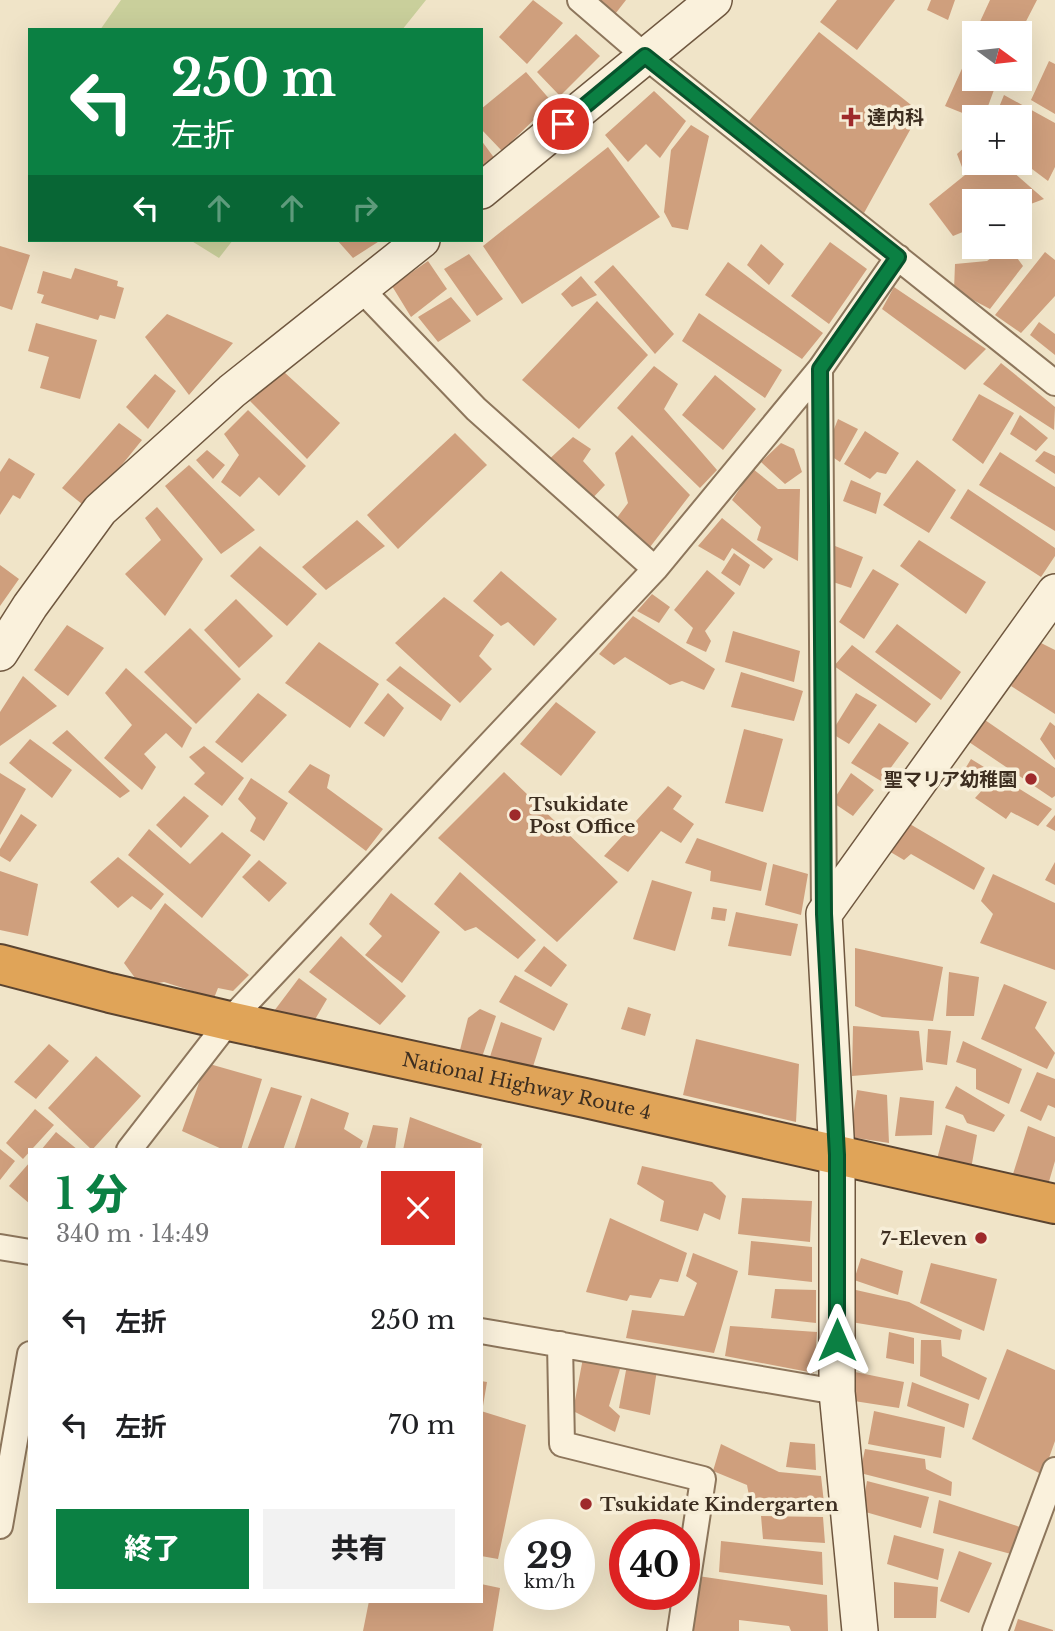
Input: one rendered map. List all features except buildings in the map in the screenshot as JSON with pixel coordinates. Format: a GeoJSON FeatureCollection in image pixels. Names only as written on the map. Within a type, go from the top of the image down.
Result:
{"type":"FeatureCollection","features":[{"type":"Feature","properties":{"kind":"highway","name":"National Highway Route 4"},"geometry":{"type":"LineString","coordinates":[[0,964],[229,1021],[1055,1204]]}},
{"type":"Feature","properties":{"kind":"street"},"geometry":{"type":"LineString","coordinates":[[580,0],[645,56],[1055,383]]}},
{"type":"Feature","properties":{"kind":"street"},"geometry":{"type":"LineString","coordinates":[[483,189],[714,0]]}},
{"type":"Feature","properties":{"kind":"street"},"geometry":{"type":"LineString","coordinates":[[0,653],[30,606],[100,510],[232,391],[420,242]]}},
{"type":"Feature","properties":{"kind":"street"},"geometry":{"type":"LineString","coordinates":[[131,1148],[229,1021],[655,569],[820,369],[898,257]]}},
{"type":"Feature","properties":{"kind":"street"},"geometry":{"type":"LineString","coordinates":[[362,290],[476,409],[655,569]]}},
{"type":"Feature","properties":{"kind":"street"},"geometry":{"type":"LineString","coordinates":[[820,369],[824,914],[837,1155],[837,1392],[860,1631]]}},
{"type":"Feature","properties":{"kind":"street"},"geometry":{"type":"LineString","coordinates":[[824,914],[1055,592]]}},
{"type":"Feature","properties":{"kind":"street"},"geometry":{"type":"LineString","coordinates":[[0,1247],[28,1252]]}},
{"type":"Feature","properties":{"kind":"street"},"geometry":{"type":"LineString","coordinates":[[483,1331],[837,1392]]}},
{"type":"Feature","properties":{"kind":"street"},"geometry":{"type":"LineString","coordinates":[[560,1344],[562,1444],[704,1479],[680,1631]]}},
{"type":"Feature","properties":{"kind":"street"},"geometry":{"type":"LineString","coordinates":[[0,1526],[28,1365]]}},
{"type":"Feature","properties":{"kind":"street"},"geometry":{"type":"LineString","coordinates":[[995,1631],[1055,1470]]}},
{"type":"Feature","properties":{"kind":"green space"},"geometry":{"type":"Polygon","coordinates":[[[121,0],[426,0],[404,28],[101,28],[121,0]]]}},
{"type":"Feature","properties":{"kind":"green space"},"geometry":{"type":"Polygon","coordinates":[[[193,242],[231,242],[219,258],[193,242]]]}},
{"type":"Feature","properties":{"kind":"place","name":"達内科"},"geometry":{"type":"Point","coordinates":[851,117]}},
{"type":"Feature","properties":{"kind":"place","name":"聖マリア幼稚園"},"geometry":{"type":"Point","coordinates":[1031,779]}},
{"type":"Feature","properties":{"kind":"place","name":"Tsukidate Post Office"},"geometry":{"type":"Point","coordinates":[515,815]}},
{"type":"Feature","properties":{"kind":"place","name":"7-Eleven"},"geometry":{"type":"Point","coordinates":[981,1238]}},
{"type":"Feature","properties":{"kind":"place","name":"Tsukidate Kindergarten"},"geometry":{"type":"Point","coordinates":[586,1504]}},
{"type":"Feature","properties":{"kind":"route"},"geometry":{"type":"LineString","coordinates":[[563,124],[645,56],[898,257],[820,369],[824,914],[837,1155],[837,1340]]}}]}
